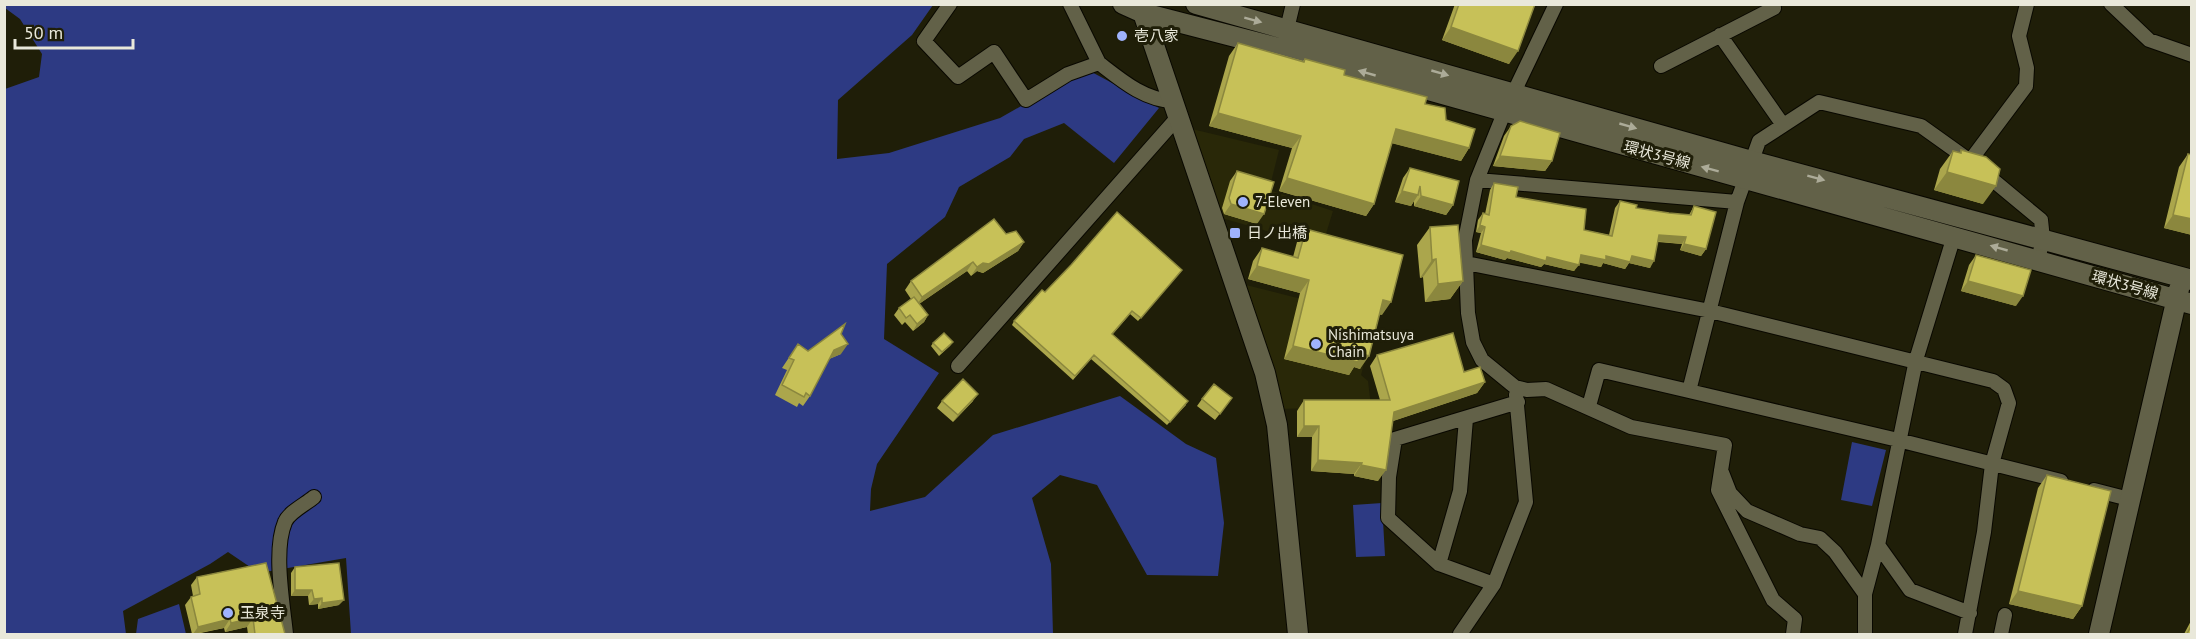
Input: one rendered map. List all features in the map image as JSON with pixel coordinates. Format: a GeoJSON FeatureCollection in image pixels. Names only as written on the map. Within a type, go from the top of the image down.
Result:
{"type":"FeatureCollection","features":[{"type":"Feature","properties":{"kind":"street"},"geometry":{"type":"LineString","coordinates":[[950,4],[924,40],[958,77],[994,52],[1026,100],[1068,74],[1099,63]]}},
{"type":"Feature","properties":{"kind":"street"},"geometry":{"type":"LineString","coordinates":[[1070,4],[1099,63],[1140,92],[1175,109]]}},
{"type":"Feature","properties":{"kind":"street","name":"環状3号線"},"geometry":{"type":"LineString","coordinates":[[1123,4],[1504,113],[2043,239],[2187,279]]}},
{"type":"Feature","properties":{"kind":"street"},"geometry":{"type":"LineString","coordinates":[[1287,29],[1293,4]]}},
{"type":"Feature","properties":{"kind":"street"},"geometry":{"type":"LineString","coordinates":[[1556,4],[1504,113],[1477,180],[1465,240],[1468,313],[1473,342],[1482,360],[1515,387],[1527,390],[1546,389],[1589,406],[1631,428],[1725,445],[1718,490],[1773,600],[1795,619],[1793,634]]}},
{"type":"Feature","properties":{"kind":"street"},"geometry":{"type":"LineString","coordinates":[[1970,162],[2026,86],[2027,68],[2019,36],[2027,4]]}},
{"type":"Feature","properties":{"kind":"street"},"geometry":{"type":"LineString","coordinates":[[2111,4],[2149,40],[2192,55]]}},
{"type":"Feature","properties":{"kind":"street","name":"環状3号線"},"geometry":{"type":"LineString","coordinates":[[1199,5],[1513,94],[1954,236],[2184,302]]}},
{"type":"Feature","properties":{"kind":"street"},"geometry":{"type":"LineString","coordinates":[[1661,66],[1774,8]]}},
{"type":"Feature","properties":{"kind":"street"},"geometry":{"type":"LineString","coordinates":[[1142,9],[1265,373],[1275,414],[1298,634]]}},
{"type":"Feature","properties":{"kind":"street"},"geometry":{"type":"LineString","coordinates":[[1720,35],[1783,125]]}},
{"type":"Feature","properties":{"kind":"street"},"geometry":{"type":"LineString","coordinates":[[1689,391],[1737,202],[1759,141],[1819,102],[1921,126],[2026,205],[2041,220],[2043,239],[2038,260]]}},
{"type":"Feature","properties":{"kind":"street"},"geometry":{"type":"LineString","coordinates":[[958,366],[1175,109]]}},
{"type":"Feature","properties":{"kind":"street"},"geometry":{"type":"LineString","coordinates":[[1477,180],[1737,202]]}},
{"type":"Feature","properties":{"kind":"street"},"geometry":{"type":"LineString","coordinates":[[1865,634],[1865,594],[1878,545],[1898,440],[1916,360],[1954,236]]}},
{"type":"Feature","properties":{"kind":"street"},"geometry":{"type":"LineString","coordinates":[[1466,263],[1710,311],[1994,381],[2004,389],[2009,403],[1992,464],[1984,532],[1965,634]]}},
{"type":"Feature","properties":{"kind":"street"},"geometry":{"type":"LineString","coordinates":[[2099,634],[2129,499],[2184,302],[2187,279]]}},
{"type":"Feature","properties":{"kind":"street"},"geometry":{"type":"LineString","coordinates":[[1589,406],[1599,370],[1898,440],[2129,499]]}},
{"type":"Feature","properties":{"kind":"street"},"geometry":{"type":"LineString","coordinates":[[1460,634],[1494,584],[1526,502],[1515,387]]}},
{"type":"Feature","properties":{"kind":"street"},"geometry":{"type":"LineString","coordinates":[[1494,584],[1439,564],[1388,518],[1389,477],[1395,439],[1518,402]]}},
{"type":"Feature","properties":{"kind":"street"},"geometry":{"type":"LineString","coordinates":[[1439,564],[1460,491],[1466,419]]}},
{"type":"Feature","properties":{"kind":"street"},"geometry":{"type":"LineString","coordinates":[[1720,468],[1730,493],[1747,511],[1800,534],[1820,538],[1835,552],[1865,594]]}},
{"type":"Feature","properties":{"kind":"street"},"geometry":{"type":"LineString","coordinates":[[286,634],[280,550],[283,531],[286,520],[314,497]]}},
{"type":"Feature","properties":{"kind":"street"},"geometry":{"type":"LineString","coordinates":[[1878,545],[1910,590],[1970,613]]}},
{"type":"Feature","properties":{"kind":"street"},"geometry":{"type":"LineString","coordinates":[[2001,634],[2005,615]]}},
{"type":"Feature","properties":{"kind":"shaded area"},"geometry":{"type":"Polygon","coordinates":[[[5,4],[933,5],[912,35],[838,100],[837,159],[889,153],[1000,118],[1086,69],[1159,108],[1114,163],[1064,123],[1024,139],[1010,157],[959,187],[945,217],[887,264],[884,339],[939,373],[877,464],[871,489],[870,511],[925,497],[993,435],[1120,396],[1186,444],[1216,458],[1224,523],[1218,576],[1147,575],[1097,485],[1060,475],[1032,498],[1051,564],[1053,634],[351,634],[346,558],[259,573],[228,552],[123,611],[126,634],[5,634],[5,89],[39,77],[42,54],[20,19],[5,8],[5,4]]]}},
{"type":"Feature","properties":{"kind":"shaded area"},"geometry":{"type":"Polygon","coordinates":[[[1192,129],[1279,150],[1269,190],[1333,211],[1322,247],[1218,217],[1192,129]]]}},
{"type":"Feature","properties":{"kind":"shaded area","name":"Nishimatsuya Chain"},"geometry":{"type":"Polygon","coordinates":[[[1242,284],[1376,318],[1361,375],[1368,381],[1371,406],[1281,409],[1242,284]]]}},
{"type":"Feature","properties":{"kind":"shaded area"},"geometry":{"type":"Polygon","coordinates":[[[1852,442],[1886,450],[1872,506],[1841,500],[1852,442]]]}},
{"type":"Feature","properties":{"kind":"shaded area"},"geometry":{"type":"Polygon","coordinates":[[[1382,503],[1385,556],[1356,557],[1353,505],[1382,503]]]}},
{"type":"Feature","properties":{"kind":"shaded area"},"geometry":{"type":"Polygon","coordinates":[[[179,604],[186,634],[136,634],[138,619],[179,604]]]}},
{"type":"Feature","properties":{"kind":"building"},"geometry":{"type":"Polygon","coordinates":[[[1459,4],[1535,4],[1518,51],[1451,27],[1459,4]]]}},
{"type":"Feature","properties":{"kind":"building"},"geometry":{"type":"Polygon","coordinates":[[[1238,43],[1304,62],[1305,59],[1345,70],[1344,75],[1427,97],[1425,104],[1445,108],[1446,120],[1475,129],[1469,148],[1396,129],[1374,204],[1287,178],[1301,136],[1218,113],[1238,43]]]}},
{"type":"Feature","properties":{"kind":"building"},"geometry":{"type":"Polygon","coordinates":[[[1520,121],[1560,133],[1552,161],[1500,156],[1511,126],[1520,121]]]}},
{"type":"Feature","properties":{"kind":"building"},"geometry":{"type":"Polygon","coordinates":[[[1961,150],[1986,157],[2000,169],[1996,186],[1947,172],[1953,151],[1961,153],[1961,150]]]}},
{"type":"Feature","properties":{"kind":"building"},"geometry":{"type":"Polygon","coordinates":[[[2188,154],[2192,155],[2192,219],[2173,215],[2188,154]]]}},
{"type":"Feature","properties":{"kind":"building"},"geometry":{"type":"Polygon","coordinates":[[[1410,168],[1459,181],[1453,205],[1421,196],[1420,186],[1418,195],[1402,191],[1410,168]]]}},
{"type":"Feature","properties":{"kind":"building"},"geometry":{"type":"Polygon","coordinates":[[[1237,171],[1274,182],[1264,214],[1231,204],[1229,198],[1237,171]]]}},
{"type":"Feature","properties":{"kind":"building"},"geometry":{"type":"Polygon","coordinates":[[[1494,183],[1518,187],[1516,197],[1586,209],[1584,230],[1612,236],[1620,201],[1637,205],[1636,208],[1669,213],[1691,215],[1694,206],[1716,212],[1706,249],[1684,244],[1686,237],[1659,235],[1654,261],[1632,256],[1630,262],[1606,256],[1606,260],[1581,255],[1579,265],[1547,257],[1546,261],[1481,245],[1485,227],[1480,225],[1483,213],[1489,215],[1494,183]]]}},
{"type":"Feature","properties":{"kind":"building"},"geometry":{"type":"Polygon","coordinates":[[[1117,212],[1182,270],[1141,318],[1132,311],[1112,334],[1188,401],[1170,422],[1094,355],[1075,376],[1014,321],[1042,290],[1045,292],[1071,265],[1117,212]]]}},
{"type":"Feature","properties":{"kind":"building"},"geometry":{"type":"Polygon","coordinates":[[[994,219],[1006,234],[1016,231],[1024,242],[989,264],[983,263],[977,267],[973,262],[922,297],[911,281],[994,219]]]}},
{"type":"Feature","properties":{"kind":"building"},"geometry":{"type":"Polygon","coordinates":[[[1458,225],[1463,281],[1438,284],[1436,259],[1432,260],[1430,227],[1458,225]]]}},
{"type":"Feature","properties":{"kind":"building"},"geometry":{"type":"Polygon","coordinates":[[[1306,229],[1403,255],[1391,302],[1383,300],[1369,356],[1360,353],[1358,362],[1293,346],[1309,280],[1257,266],[1262,248],[1298,258],[1306,229]]]}},
{"type":"Feature","properties":{"kind":"building"},"geometry":{"type":"Polygon","coordinates":[[[1976,255],[2031,270],[2023,296],[1968,281],[1976,255]]]}},
{"type":"Feature","properties":{"kind":"building"},"geometry":{"type":"Polygon","coordinates":[[[914,297],[928,315],[917,324],[910,315],[906,318],[899,308],[914,297]]]}},
{"type":"Feature","properties":{"kind":"building"},"geometry":{"type":"Polygon","coordinates":[[[845,324],[841,334],[848,344],[834,350],[810,396],[806,393],[804,397],[782,385],[794,360],[789,358],[798,344],[808,351],[845,324]]]}},
{"type":"Feature","properties":{"kind":"building"},"geometry":{"type":"Polygon","coordinates":[[[944,333],[953,342],[942,352],[933,343],[944,333]]]}},
{"type":"Feature","properties":{"kind":"building"},"geometry":{"type":"Polygon","coordinates":[[[1453,333],[1464,372],[1480,367],[1485,382],[1394,412],[1386,470],[1361,465],[1362,463],[1318,460],[1319,426],[1304,426],[1304,400],[1390,400],[1377,355],[1453,333]]]}},
{"type":"Feature","properties":{"kind":"building"},"geometry":{"type":"Polygon","coordinates":[[[963,379],[978,394],[958,415],[942,401],[963,379]]]}},
{"type":"Feature","properties":{"kind":"building"},"geometry":{"type":"Polygon","coordinates":[[[1214,384],[1232,398],[1220,414],[1202,399],[1214,384]]]}},
{"type":"Feature","properties":{"kind":"building"},"geometry":{"type":"Polygon","coordinates":[[[2047,475],[2111,491],[2082,606],[2018,591],[2047,475]]]}},
{"type":"Feature","properties":{"kind":"building"},"geometry":{"type":"Polygon","coordinates":[[[266,563],[285,634],[255,634],[253,618],[231,623],[230,619],[198,627],[191,597],[200,594],[197,577],[266,563]]]}},
{"type":"Feature","properties":{"kind":"building"},"geometry":{"type":"Polygon","coordinates":[[[339,563],[344,600],[322,603],[322,598],[314,599],[312,590],[295,590],[295,567],[339,563]]]}},
{"type":"Feature","properties":{"kind":"building"},"geometry":{"type":"Polygon","coordinates":[[[2192,624],[2192,634],[2187,634],[2192,624]]]}},
{"type":"Feature","properties":{"kind":"place","name":"壱八家"},"geometry":{"type":"Point","coordinates":[1122,36]}},
{"type":"Feature","properties":{"kind":"place","name":"7-Eleven"},"geometry":{"type":"Point","coordinates":[1243,202]}},
{"type":"Feature","properties":{"kind":"place","name":"日ノ出橋"},"geometry":{"type":"Point","coordinates":[1235,233]}},
{"type":"Feature","properties":{"kind":"place","name":"Nishimatsuya Chain"},"geometry":{"type":"Point","coordinates":[1316,344]}},
{"type":"Feature","properties":{"kind":"place","name":"玉泉寺"},"geometry":{"type":"Point","coordinates":[228,613]}}]}
